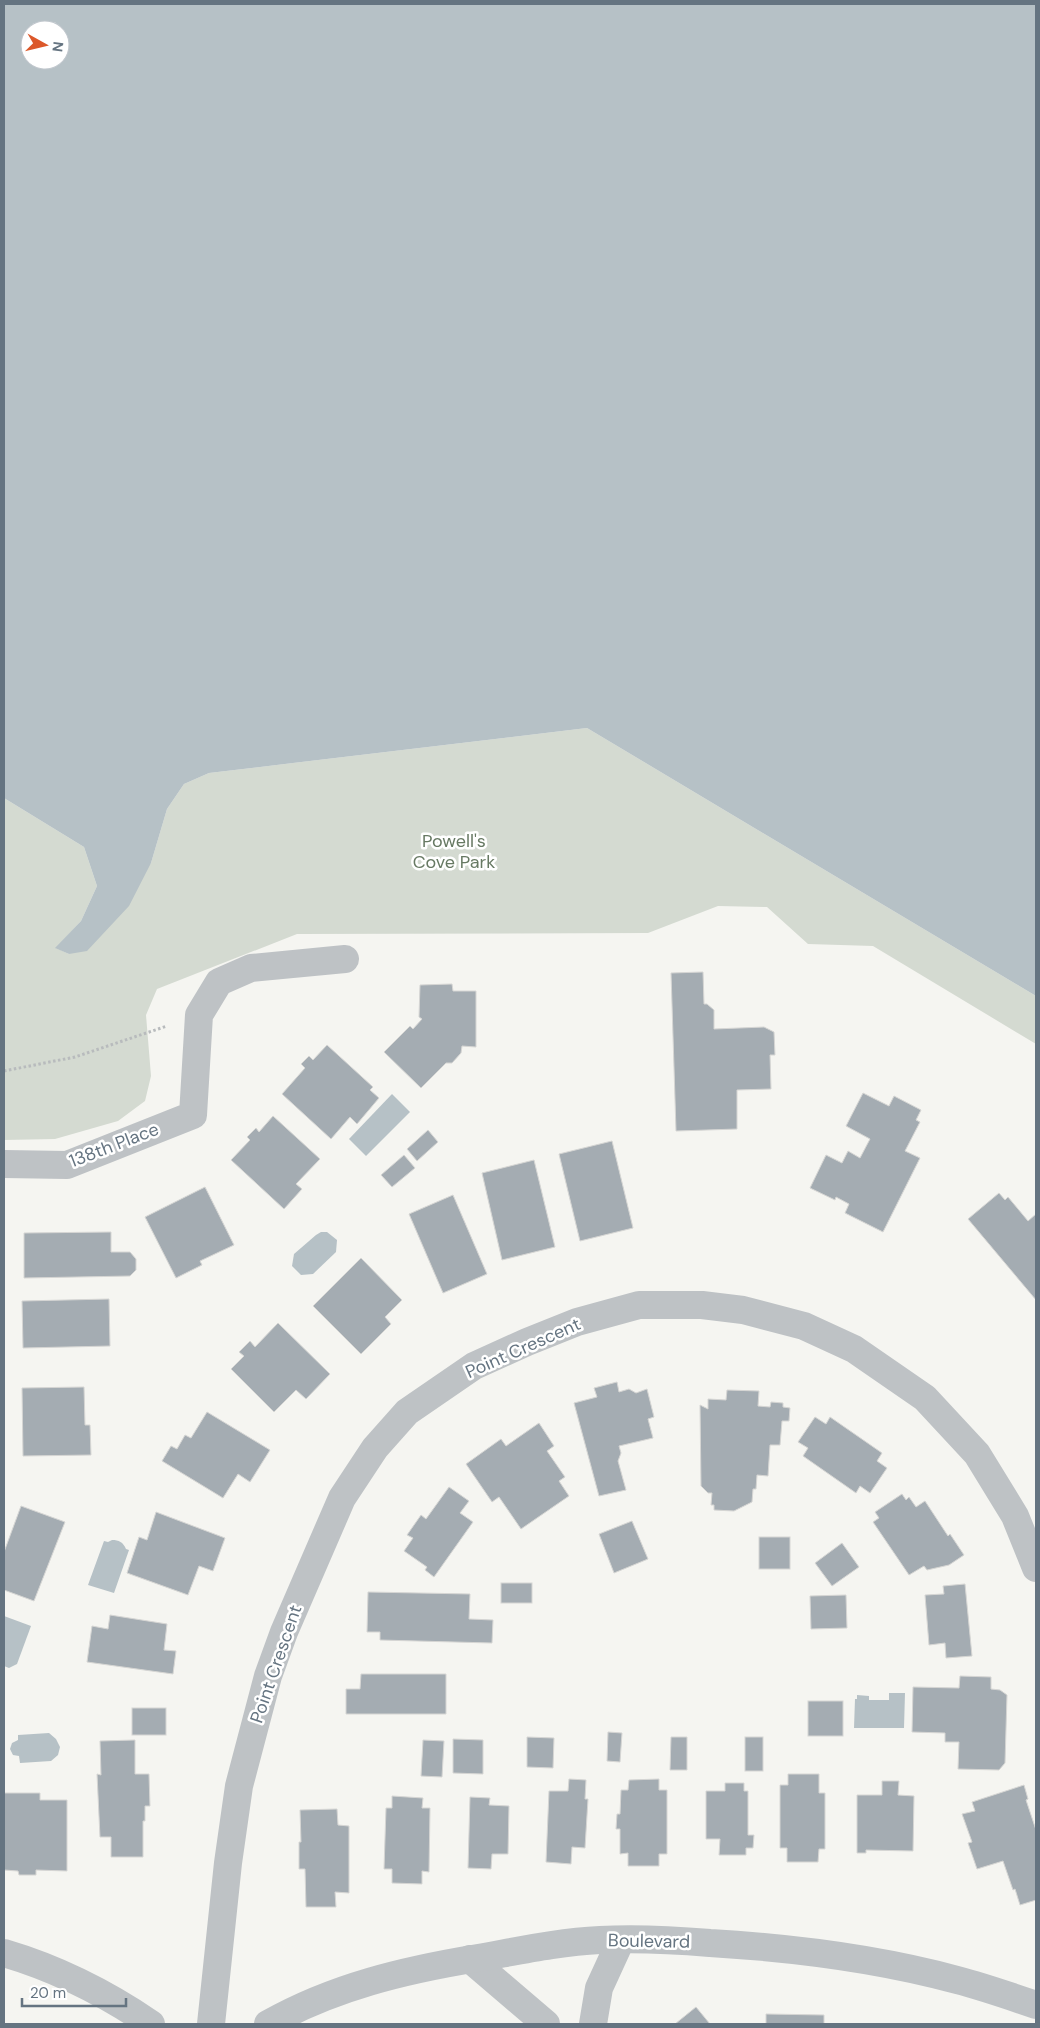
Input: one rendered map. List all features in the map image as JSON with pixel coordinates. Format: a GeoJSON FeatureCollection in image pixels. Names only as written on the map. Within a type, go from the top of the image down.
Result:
{"type":"FeatureCollection","features":[{"type":"Feature","properties":{"kind":"street"},"geometry":{"type":"LineString","coordinates":[[199,1015],[219,982],[251,968],[345,959]]}},
{"type":"Feature","properties":{"kind":"street","name":"138th Place"},"geometry":{"type":"LineString","coordinates":[[4,1164],[68,1165],[193,1115],[199,1015]]}},
{"type":"Feature","properties":{"kind":"street","name":"Point Crescent"},"geometry":{"type":"LineString","coordinates":[[211,2024],[228,1863],[239,1786],[263,1695],[284,1632],[342,1498],[375,1448],[407,1412],[474,1366],[577,1322],[639,1305],[702,1304],[744,1310],[804,1326],[854,1349],[925,1398],[977,1454],[1015,1516],[1036,1568]]}},
{"type":"Feature","properties":{"kind":"street","name":"Boulevard"},"geometry":{"type":"LineString","coordinates":[[268,2024],[287,2013],[365,1982],[407,1970],[598,1940],[660,1940],[779,1947],[850,1957],[956,1980],[1036,2005]]}},
{"type":"Feature","properties":{"kind":"street"},"geometry":{"type":"LineString","coordinates":[[593,2024],[599,1988],[621,1940]]}},
{"type":"Feature","properties":{"kind":"street"},"geometry":{"type":"LineString","coordinates":[[4,1953],[46,1969],[99,1993],[150,2024]]}},
{"type":"Feature","properties":{"kind":"street"},"geometry":{"type":"LineString","coordinates":[[470,1959],[546,2024]]}},
{"type":"Feature","properties":{"kind":"path"},"geometry":{"type":"LineString","coordinates":[[4,1071],[74,1057],[199,1015]]}},
{"type":"Feature","properties":{"kind":"green space","name":"Powell's Cove Park"},"geometry":{"type":"Polygon","coordinates":[[[587,728],[1036,996],[1036,1044],[873,946],[808,944],[767,907],[718,906],[648,933],[297,934],[157,989],[146,1015],[151,1076],[145,1101],[118,1121],[55,1139],[4,1140],[4,798],[84,847],[97,886],[81,921],[56,948],[69,954],[151,863],[167,809],[184,784],[209,773],[587,728]]]}},
{"type":"Feature","properties":{"kind":"shaded area"},"geometry":{"type":"Polygon","coordinates":[[[4,4],[1036,4],[1036,996],[587,728],[209,773],[184,784],[167,809],[151,863],[129,906],[87,951],[69,954],[55,948],[81,921],[97,886],[84,847],[4,798],[4,4]]]}},
{"type":"Feature","properties":{"kind":"shaded area"},"geometry":{"type":"Polygon","coordinates":[[[392,1094],[410,1112],[366,1156],[349,1139],[392,1094]]]}},
{"type":"Feature","properties":{"kind":"shaded area"},"geometry":{"type":"Polygon","coordinates":[[[321,1232],[327,1232],[337,1240],[336,1252],[313,1274],[301,1275],[292,1266],[294,1254],[321,1232]]]}},
{"type":"Feature","properties":{"kind":"shaded area"},"geometry":{"type":"Polygon","coordinates":[[[117,1540],[129,1550],[114,1593],[88,1585],[104,1541],[117,1540]]]}},
{"type":"Feature","properties":{"kind":"shaded area"},"geometry":{"type":"Polygon","coordinates":[[[4,1616],[31,1626],[17,1664],[9,1668],[4,1666],[4,1616]]]}},
{"type":"Feature","properties":{"kind":"shaded area"},"geometry":{"type":"Polygon","coordinates":[[[889,1693],[905,1693],[904,1728],[854,1728],[855,1699],[857,1699],[857,1695],[869,1696],[869,1700],[889,1700],[889,1693]]]}},
{"type":"Feature","properties":{"kind":"shaded area"},"geometry":{"type":"Polygon","coordinates":[[[49,1733],[56,1739],[60,1747],[58,1755],[51,1761],[20,1763],[19,1756],[13,1755],[10,1749],[12,1743],[18,1740],[18,1735],[49,1733]]]}},
{"type":"Feature","properties":{"kind":"building"},"geometry":{"type":"Polygon","coordinates":[[[703,972],[704,1004],[707,1004],[714,1010],[714,1029],[764,1027],[774,1032],[775,1055],[770,1055],[771,1089],[737,1090],[737,1129],[676,1131],[671,973],[703,972]]]}},
{"type":"Feature","properties":{"kind":"building"},"geometry":{"type":"Polygon","coordinates":[[[452,984],[453,991],[476,991],[476,1047],[462,1046],[461,1053],[452,1063],[446,1063],[421,1088],[384,1052],[410,1026],[413,1029],[422,1019],[419,1017],[420,985],[452,984]]]}},
{"type":"Feature","properties":{"kind":"building"},"geometry":{"type":"Polygon","coordinates":[[[327,1045],[373,1087],[370,1090],[379,1098],[357,1124],[350,1117],[331,1139],[282,1094],[305,1068],[301,1064],[309,1056],[313,1060],[327,1045]]]}},
{"type":"Feature","properties":{"kind":"building"},"geometry":{"type":"Polygon","coordinates":[[[863,1093],[889,1106],[894,1096],[921,1110],[916,1120],[920,1122],[905,1151],[920,1158],[883,1232],[845,1213],[849,1204],[836,1197],[835,1200],[810,1188],[826,1155],[842,1163],[848,1151],[860,1158],[870,1139],[846,1126],[863,1093]]]}},
{"type":"Feature","properties":{"kind":"building"},"geometry":{"type":"Polygon","coordinates":[[[273,1116],[320,1159],[296,1184],[302,1189],[284,1209],[231,1160],[250,1140],[247,1137],[256,1128],[259,1132],[273,1116]]]}},
{"type":"Feature","properties":{"kind":"building"},"geometry":{"type":"Polygon","coordinates":[[[428,1130],[438,1142],[417,1161],[407,1149],[428,1130]]]}},
{"type":"Feature","properties":{"kind":"building"},"geometry":{"type":"Polygon","coordinates":[[[612,1141],[633,1228],[580,1241],[559,1154],[612,1141]]]}},
{"type":"Feature","properties":{"kind":"building"},"geometry":{"type":"Polygon","coordinates":[[[404,1155],[415,1168],[392,1187],[381,1175],[404,1155]]]}},
{"type":"Feature","properties":{"kind":"building"},"geometry":{"type":"Polygon","coordinates":[[[534,1160],[555,1247],[502,1260],[482,1173],[534,1160]]]}},
{"type":"Feature","properties":{"kind":"building"},"geometry":{"type":"Polygon","coordinates":[[[205,1187],[234,1245],[200,1261],[202,1265],[176,1278],[145,1217],[205,1187]]]}},
{"type":"Feature","properties":{"kind":"building"},"geometry":{"type":"Polygon","coordinates":[[[999,1193],[1005,1200],[1008,1197],[1028,1221],[1036,1214],[1036,1300],[968,1219],[999,1193]]]}},
{"type":"Feature","properties":{"kind":"building"},"geometry":{"type":"Polygon","coordinates":[[[453,1195],[487,1274],[443,1293],[409,1214],[453,1195]]]}},
{"type":"Feature","properties":{"kind":"building"},"geometry":{"type":"Polygon","coordinates":[[[111,1232],[111,1252],[130,1252],[136,1259],[136,1270],[130,1276],[24,1278],[24,1233],[111,1232]]]}},
{"type":"Feature","properties":{"kind":"building"},"geometry":{"type":"Polygon","coordinates":[[[361,1258],[402,1300],[385,1317],[391,1324],[361,1354],[313,1306],[361,1258]]]}},
{"type":"Feature","properties":{"kind":"building"},"geometry":{"type":"Polygon","coordinates":[[[109,1299],[110,1346],[23,1348],[22,1301],[109,1299]]]}},
{"type":"Feature","properties":{"kind":"building"},"geometry":{"type":"Polygon","coordinates":[[[278,1323],[330,1374],[306,1399],[296,1390],[274,1412],[231,1369],[244,1356],[239,1352],[250,1341],[255,1347],[278,1323]]]}},
{"type":"Feature","properties":{"kind":"building"},"geometry":{"type":"Polygon","coordinates":[[[617,1382],[619,1392],[629,1389],[636,1393],[647,1389],[654,1417],[648,1419],[653,1438],[619,1446],[621,1453],[618,1461],[626,1490],[599,1496],[574,1403],[597,1397],[594,1388],[617,1382]]]}},
{"type":"Feature","properties":{"kind":"building"},"geometry":{"type":"Polygon","coordinates":[[[84,1387],[85,1425],[90,1425],[91,1455],[23,1456],[22,1388],[84,1387]]]}},
{"type":"Feature","properties":{"kind":"building"},"geometry":{"type":"Polygon","coordinates":[[[727,1390],[759,1391],[758,1406],[770,1407],[771,1402],[783,1403],[783,1407],[790,1408],[789,1421],[782,1421],[780,1445],[770,1445],[768,1476],[757,1475],[756,1489],[753,1489],[752,1502],[734,1511],[714,1510],[714,1505],[711,1505],[712,1493],[708,1493],[701,1486],[700,1405],[708,1409],[708,1399],[726,1400],[727,1390]]]}},
{"type":"Feature","properties":{"kind":"building"},"geometry":{"type":"Polygon","coordinates":[[[207,1412],[270,1450],[250,1482],[238,1474],[223,1498],[162,1461],[171,1446],[177,1449],[185,1435],[191,1438],[207,1412]]]}},
{"type":"Feature","properties":{"kind":"building"},"geometry":{"type":"Polygon","coordinates":[[[815,1417],[826,1424],[830,1417],[882,1453],[877,1461],[887,1468],[870,1493],[860,1486],[856,1493],[803,1456],[808,1448],[798,1442],[815,1417]]]}},
{"type":"Feature","properties":{"kind":"building"},"geometry":{"type":"Polygon","coordinates":[[[539,1423],[554,1446],[547,1451],[565,1477],[559,1481],[569,1496],[521,1529],[499,1497],[492,1502],[466,1464],[501,1439],[506,1446],[539,1423]]]}},
{"type":"Feature","properties":{"kind":"building"},"geometry":{"type":"Polygon","coordinates":[[[449,1487],[469,1501],[460,1513],[473,1522],[434,1577],[425,1570],[427,1567],[404,1551],[413,1538],[407,1535],[421,1515],[426,1519],[449,1487]]]}},
{"type":"Feature","properties":{"kind":"building"},"geometry":{"type":"Polygon","coordinates":[[[902,1494],[906,1500],[909,1497],[916,1507],[925,1501],[948,1536],[950,1534],[964,1555],[949,1565],[927,1570],[924,1566],[909,1575],[873,1522],[879,1518],[875,1512],[902,1494]]]}},
{"type":"Feature","properties":{"kind":"building"},"geometry":{"type":"Polygon","coordinates":[[[21,1506],[65,1522],[34,1601],[4,1590],[4,1552],[21,1506]]]}},
{"type":"Feature","properties":{"kind":"building"},"geometry":{"type":"Polygon","coordinates":[[[156,1512],[225,1538],[213,1571],[199,1566],[188,1595],[127,1573],[139,1537],[147,1540],[156,1512]]]}},
{"type":"Feature","properties":{"kind":"building"},"geometry":{"type":"Polygon","coordinates":[[[632,1521],[648,1559],[614,1573],[599,1534],[632,1521]]]}},
{"type":"Feature","properties":{"kind":"building"},"geometry":{"type":"Polygon","coordinates":[[[759,1537],[790,1537],[790,1569],[759,1569],[759,1537]]]}},
{"type":"Feature","properties":{"kind":"building"},"geometry":{"type":"Polygon","coordinates":[[[842,1543],[859,1567],[832,1586],[815,1563],[842,1543]]]}},
{"type":"Feature","properties":{"kind":"building"},"geometry":{"type":"Polygon","coordinates":[[[501,1583],[532,1583],[532,1603],[501,1603],[501,1583]]]}},
{"type":"Feature","properties":{"kind":"building"},"geometry":{"type":"Polygon","coordinates":[[[965,1584],[972,1656],[946,1658],[945,1643],[929,1645],[925,1595],[944,1594],[943,1586],[965,1584]]]}},
{"type":"Feature","properties":{"kind":"building"},"geometry":{"type":"Polygon","coordinates":[[[368,1592],[470,1594],[469,1619],[493,1620],[492,1643],[380,1640],[380,1632],[367,1632],[368,1592]]]}},
{"type":"Feature","properties":{"kind":"building"},"geometry":{"type":"Polygon","coordinates":[[[846,1595],[847,1628],[811,1629],[810,1596],[846,1595]]]}},
{"type":"Feature","properties":{"kind":"building"},"geometry":{"type":"Polygon","coordinates":[[[110,1615],[167,1624],[164,1650],[176,1651],[173,1674],[87,1662],[92,1626],[108,1629],[110,1615]]]}},
{"type":"Feature","properties":{"kind":"building"},"geometry":{"type":"Polygon","coordinates":[[[361,1674],[446,1674],[446,1714],[346,1714],[346,1689],[360,1689],[361,1674]]]}},
{"type":"Feature","properties":{"kind":"building"},"geometry":{"type":"Polygon","coordinates":[[[960,1676],[991,1677],[991,1689],[1000,1690],[1007,1695],[1005,1763],[999,1770],[958,1769],[959,1742],[945,1742],[945,1733],[912,1732],[913,1687],[959,1688],[960,1676]]]}},
{"type":"Feature","properties":{"kind":"building"},"geometry":{"type":"Polygon","coordinates":[[[808,1701],[843,1701],[843,1736],[808,1736],[808,1701]]]}},
{"type":"Feature","properties":{"kind":"building"},"geometry":{"type":"Polygon","coordinates":[[[132,1708],[166,1708],[166,1735],[132,1735],[132,1708]]]}},
{"type":"Feature","properties":{"kind":"building"},"geometry":{"type":"Polygon","coordinates":[[[608,1732],[622,1733],[620,1762],[607,1761],[608,1732]]]}},
{"type":"Feature","properties":{"kind":"building"},"geometry":{"type":"Polygon","coordinates":[[[527,1737],[554,1738],[553,1768],[527,1767],[527,1737]]]}},
{"type":"Feature","properties":{"kind":"building"},"geometry":{"type":"Polygon","coordinates":[[[671,1737],[687,1737],[687,1770],[670,1770],[671,1737]]]}},
{"type":"Feature","properties":{"kind":"building"},"geometry":{"type":"Polygon","coordinates":[[[745,1737],[763,1737],[763,1771],[745,1771],[745,1737]]]}},
{"type":"Feature","properties":{"kind":"building"},"geometry":{"type":"Polygon","coordinates":[[[453,1739],[483,1740],[483,1774],[453,1773],[453,1739]]]}},
{"type":"Feature","properties":{"kind":"building"},"geometry":{"type":"Polygon","coordinates":[[[135,1740],[135,1774],[149,1774],[150,1806],[145,1806],[143,1857],[111,1857],[111,1837],[100,1837],[97,1774],[101,1775],[100,1741],[135,1740]]]}},
{"type":"Feature","properties":{"kind":"building"},"geometry":{"type":"Polygon","coordinates":[[[423,1740],[444,1741],[442,1777],[421,1776],[423,1740]]]}},
{"type":"Feature","properties":{"kind":"building"},"geometry":{"type":"Polygon","coordinates":[[[788,1774],[819,1774],[819,1793],[825,1793],[825,1849],[819,1849],[818,1862],[787,1862],[787,1848],[780,1848],[780,1785],[788,1785],[788,1774]]]}},
{"type":"Feature","properties":{"kind":"building"},"geometry":{"type":"Polygon","coordinates":[[[569,1779],[586,1780],[585,1799],[588,1799],[585,1848],[572,1847],[571,1864],[546,1862],[549,1791],[568,1791],[569,1779]]]}},
{"type":"Feature","properties":{"kind":"building"},"geometry":{"type":"Polygon","coordinates":[[[659,1779],[659,1790],[667,1790],[667,1854],[659,1854],[659,1866],[628,1866],[628,1853],[620,1854],[620,1829],[616,1829],[617,1814],[620,1814],[621,1790],[628,1790],[629,1780],[659,1779]]]}},
{"type":"Feature","properties":{"kind":"building"},"geometry":{"type":"Polygon","coordinates":[[[882,1781],[899,1781],[898,1795],[914,1796],[913,1851],[866,1850],[866,1853],[857,1853],[857,1795],[882,1795],[882,1781]]]}},
{"type":"Feature","properties":{"kind":"building"},"geometry":{"type":"Polygon","coordinates":[[[725,1783],[744,1783],[744,1791],[748,1791],[748,1835],[754,1835],[753,1848],[746,1848],[746,1855],[719,1855],[720,1839],[706,1839],[706,1791],[725,1791],[725,1783]]]}},
{"type":"Feature","properties":{"kind":"building"},"geometry":{"type":"Polygon","coordinates":[[[1024,1785],[1028,1799],[1026,1800],[1036,1830],[1036,1900],[1020,1905],[1003,1861],[977,1869],[968,1843],[972,1842],[962,1814],[975,1811],[972,1802],[1024,1785]]]}},
{"type":"Feature","properties":{"kind":"building"},"geometry":{"type":"Polygon","coordinates":[[[4,1793],[40,1793],[40,1800],[67,1800],[67,1871],[36,1870],[36,1875],[19,1875],[18,1871],[4,1870],[4,1793]]]}},
{"type":"Feature","properties":{"kind":"building"},"geometry":{"type":"Polygon","coordinates":[[[392,1796],[423,1798],[422,1808],[430,1808],[429,1872],[422,1871],[422,1884],[392,1883],[392,1869],[384,1869],[386,1808],[392,1808],[392,1796]]]}},
{"type":"Feature","properties":{"kind":"building"},"geometry":{"type":"Polygon","coordinates":[[[470,1797],[490,1798],[489,1805],[509,1806],[508,1854],[492,1854],[491,1869],[468,1868],[470,1797]]]}},
{"type":"Feature","properties":{"kind":"building"},"geometry":{"type":"Polygon","coordinates":[[[337,1809],[338,1825],[349,1826],[349,1893],[335,1892],[336,1907],[306,1907],[305,1869],[299,1869],[299,1842],[301,1842],[300,1810],[337,1809]]]}},
{"type":"Feature","properties":{"kind":"building"},"geometry":{"type":"Polygon","coordinates":[[[696,2007],[710,2024],[675,2024],[696,2007]]]}},
{"type":"Feature","properties":{"kind":"building"},"geometry":{"type":"Polygon","coordinates":[[[766,2014],[824,2015],[824,2024],[766,2024],[766,2014]]]}}]}
